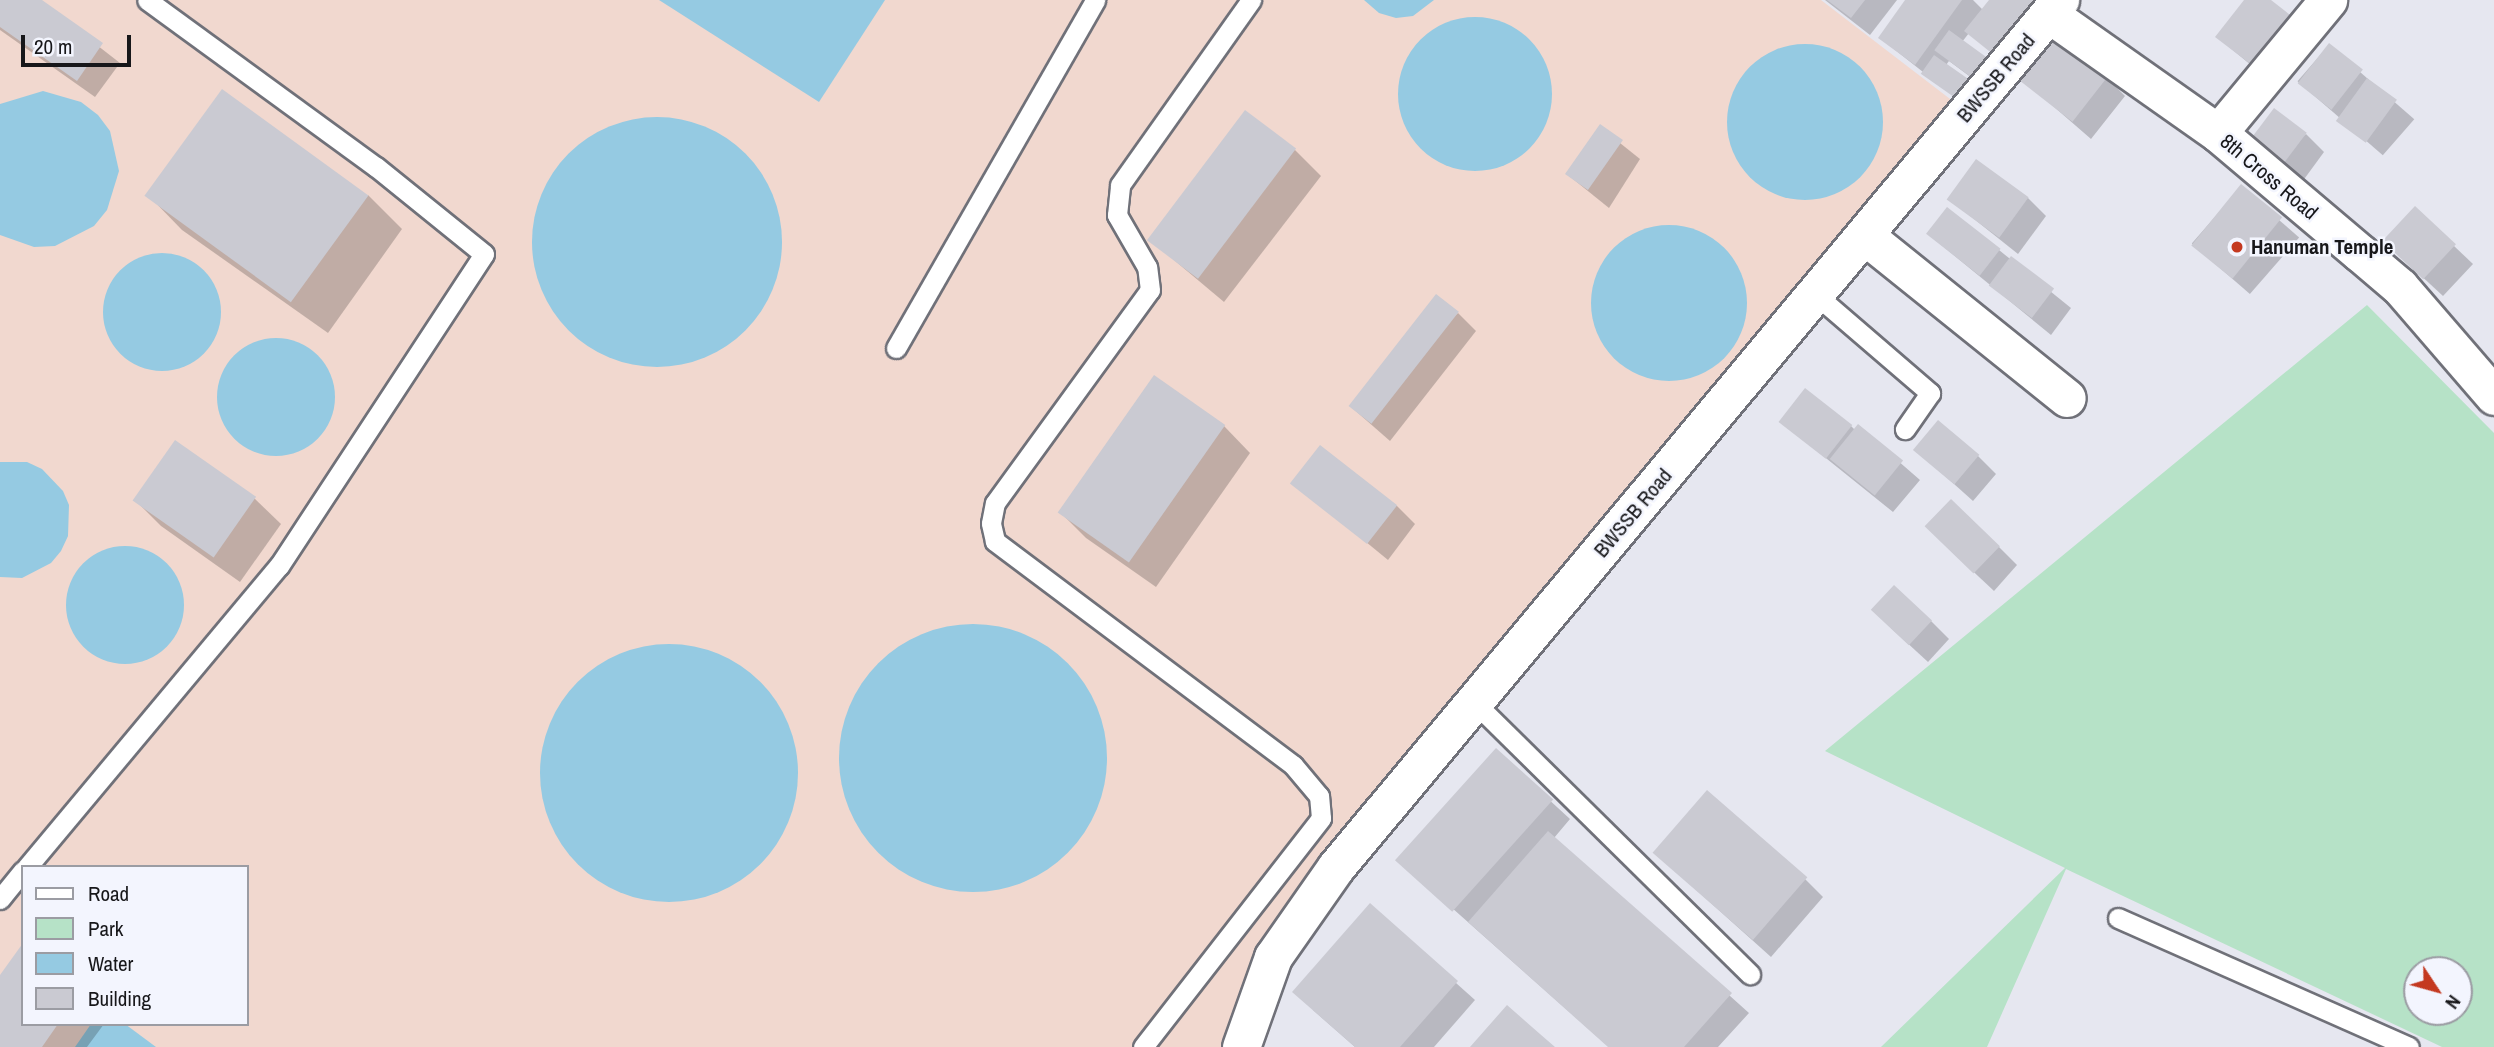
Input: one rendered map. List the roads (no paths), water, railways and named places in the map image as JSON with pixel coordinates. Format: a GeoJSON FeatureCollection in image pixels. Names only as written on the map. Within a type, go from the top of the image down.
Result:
{"type":"FeatureCollection","features":[{"type":"Feature","properties":{"kind":"street"},"geometry":{"type":"LineString","coordinates":[[2218,133],[2328,0]]}},
{"type":"Feature","properties":{"kind":"street","name":"8th Cross Road"},"geometry":{"type":"LineString","coordinates":[[2054,7],[2218,133],[2400,287],[2494,397]]}},
{"type":"Feature","properties":{"kind":"street","name":"BWSSB Road"},"geometry":{"type":"LineString","coordinates":[[1241,1047],[1273,957],[1299,915],[2054,7]]}},
{"type":"Feature","properties":{"kind":"street"},"geometry":{"type":"LineString","coordinates":[[1864,235],[2067,398]]}},
{"type":"Feature","properties":{"kind":"lane"},"geometry":{"type":"LineString","coordinates":[[29,865],[279,566],[484,254],[376,167],[147,0]]}},
{"type":"Feature","properties":{"kind":"lane"},"geometry":{"type":"LineString","coordinates":[[896,348],[1095,0]]}},
{"type":"Feature","properties":{"kind":"lane"},"geometry":{"type":"LineString","coordinates":[[1143,1047],[1321,818],[1319,796],[1293,765],[995,541],[991,523],[995,503],[1150,290],[1147,267],[1117,215],[1120,185],[1251,0]]}},
{"type":"Feature","properties":{"kind":"lane"},"geometry":{"type":"LineString","coordinates":[[1815,294],[1930,393],[1905,429]]}},
{"type":"Feature","properties":{"kind":"lane"},"geometry":{"type":"LineString","coordinates":[[1476,704],[1750,974]]}},
{"type":"Feature","properties":{"kind":"lane"},"geometry":{"type":"LineString","coordinates":[[0,899],[21,874]]}},
{"type":"Feature","properties":{"kind":"lane"},"geometry":{"type":"LineString","coordinates":[[2118,918],[2409,1047]]}},
{"type":"Feature","properties":{"kind":"water"},"geometry":{"type":"Polygon","coordinates":[[[659,0],[885,0],[819,102],[659,0]]]}},
{"type":"Feature","properties":{"kind":"water"},"geometry":{"type":"Polygon","coordinates":[[[1364,0],[1434,0],[1413,16],[1396,18],[1379,13],[1364,0]]]}},
{"type":"Feature","properties":{"kind":"water"},"geometry":{"type":"Polygon","coordinates":[[[1475,17],[1505,23],[1530,39],[1546,64],[1552,94],[1546,124],[1530,149],[1505,165],[1475,171],[1445,165],[1420,149],[1404,124],[1398,94],[1404,64],[1420,39],[1445,23],[1475,17]]]}},
{"type":"Feature","properties":{"kind":"water"},"geometry":{"type":"Polygon","coordinates":[[[1805,44],[1835,50],[1860,67],[1877,92],[1883,122],[1877,152],[1860,177],[1835,194],[1805,200],[1775,194],[1750,177],[1733,152],[1727,122],[1733,92],[1750,67],[1775,50],[1805,44]]]}},
{"type":"Feature","properties":{"kind":"water"},"geometry":{"type":"Polygon","coordinates":[[[43,91],[81,102],[98,115],[110,131],[119,171],[107,210],[94,226],[55,246],[34,247],[0,235],[0,104],[43,91]]]}},
{"type":"Feature","properties":{"kind":"water"},"geometry":{"type":"Polygon","coordinates":[[[657,117],[693,122],[716,132],[736,145],[754,163],[777,206],[782,242],[777,278],[767,301],[754,321],[736,339],[693,362],[657,367],[621,362],[598,352],[578,339],[560,321],[537,278],[532,242],[537,206],[547,183],[560,163],[578,145],[621,122],[657,117]]]}},
{"type":"Feature","properties":{"kind":"water"},"geometry":{"type":"Polygon","coordinates":[[[1669,225],[1699,231],[1724,248],[1741,273],[1747,303],[1741,333],[1724,358],[1699,375],[1669,381],[1639,375],[1614,358],[1597,333],[1591,303],[1597,273],[1614,248],[1639,231],[1669,225]]]}},
{"type":"Feature","properties":{"kind":"water"},"geometry":{"type":"Polygon","coordinates":[[[162,253],[185,258],[204,270],[216,289],[221,312],[216,335],[204,354],[185,366],[162,371],[139,366],[120,354],[108,335],[103,312],[108,289],[120,270],[139,258],[162,253]]]}},
{"type":"Feature","properties":{"kind":"water"},"geometry":{"type":"Polygon","coordinates":[[[276,338],[299,343],[318,355],[330,374],[335,397],[330,420],[318,439],[299,451],[276,456],[253,451],[234,439],[222,420],[217,397],[222,374],[234,355],[253,343],[276,338]]]}},
{"type":"Feature","properties":{"kind":"water"},"geometry":{"type":"Polygon","coordinates":[[[0,462],[27,462],[42,469],[63,491],[69,505],[68,536],[61,551],[51,563],[22,578],[0,577],[0,462]]]}},
{"type":"Feature","properties":{"kind":"water"},"geometry":{"type":"Polygon","coordinates":[[[125,546],[148,551],[167,563],[179,582],[184,605],[179,628],[167,647],[148,659],[125,664],[102,659],[83,647],[71,628],[66,605],[71,582],[83,563],[102,551],[125,546]]]}},
{"type":"Feature","properties":{"kind":"water"},"geometry":{"type":"Polygon","coordinates":[[[986,624],[1024,634],[1048,646],[1068,663],[1085,683],[1097,707],[1105,732],[1105,784],[1097,809],[1085,833],[1068,853],[1048,870],[1024,882],[999,890],[960,892],[922,882],[898,870],[869,843],[849,809],[841,784],[839,745],[849,707],[861,683],[888,654],[922,634],[947,626],[986,624]]]}},
{"type":"Feature","properties":{"kind":"water"},"geometry":{"type":"Polygon","coordinates":[[[669,644],[718,654],[740,666],[760,682],[776,702],[788,724],[798,773],[788,822],[776,844],[760,864],[740,880],[718,892],[669,902],[620,892],[598,880],[578,864],[562,844],[550,822],[540,773],[550,724],[562,702],[578,682],[598,666],[620,654],[669,644]]]}},
{"type":"Feature","properties":{"kind":"water"},"geometry":{"type":"Polygon","coordinates":[[[90,1026],[128,1026],[156,1047],[75,1047],[90,1026]]]}},
{"type":"Feature","properties":{"kind":"place","name":"Hanuman Temple"},"geometry":{"type":"Point","coordinates":[2237,247]}}]}
